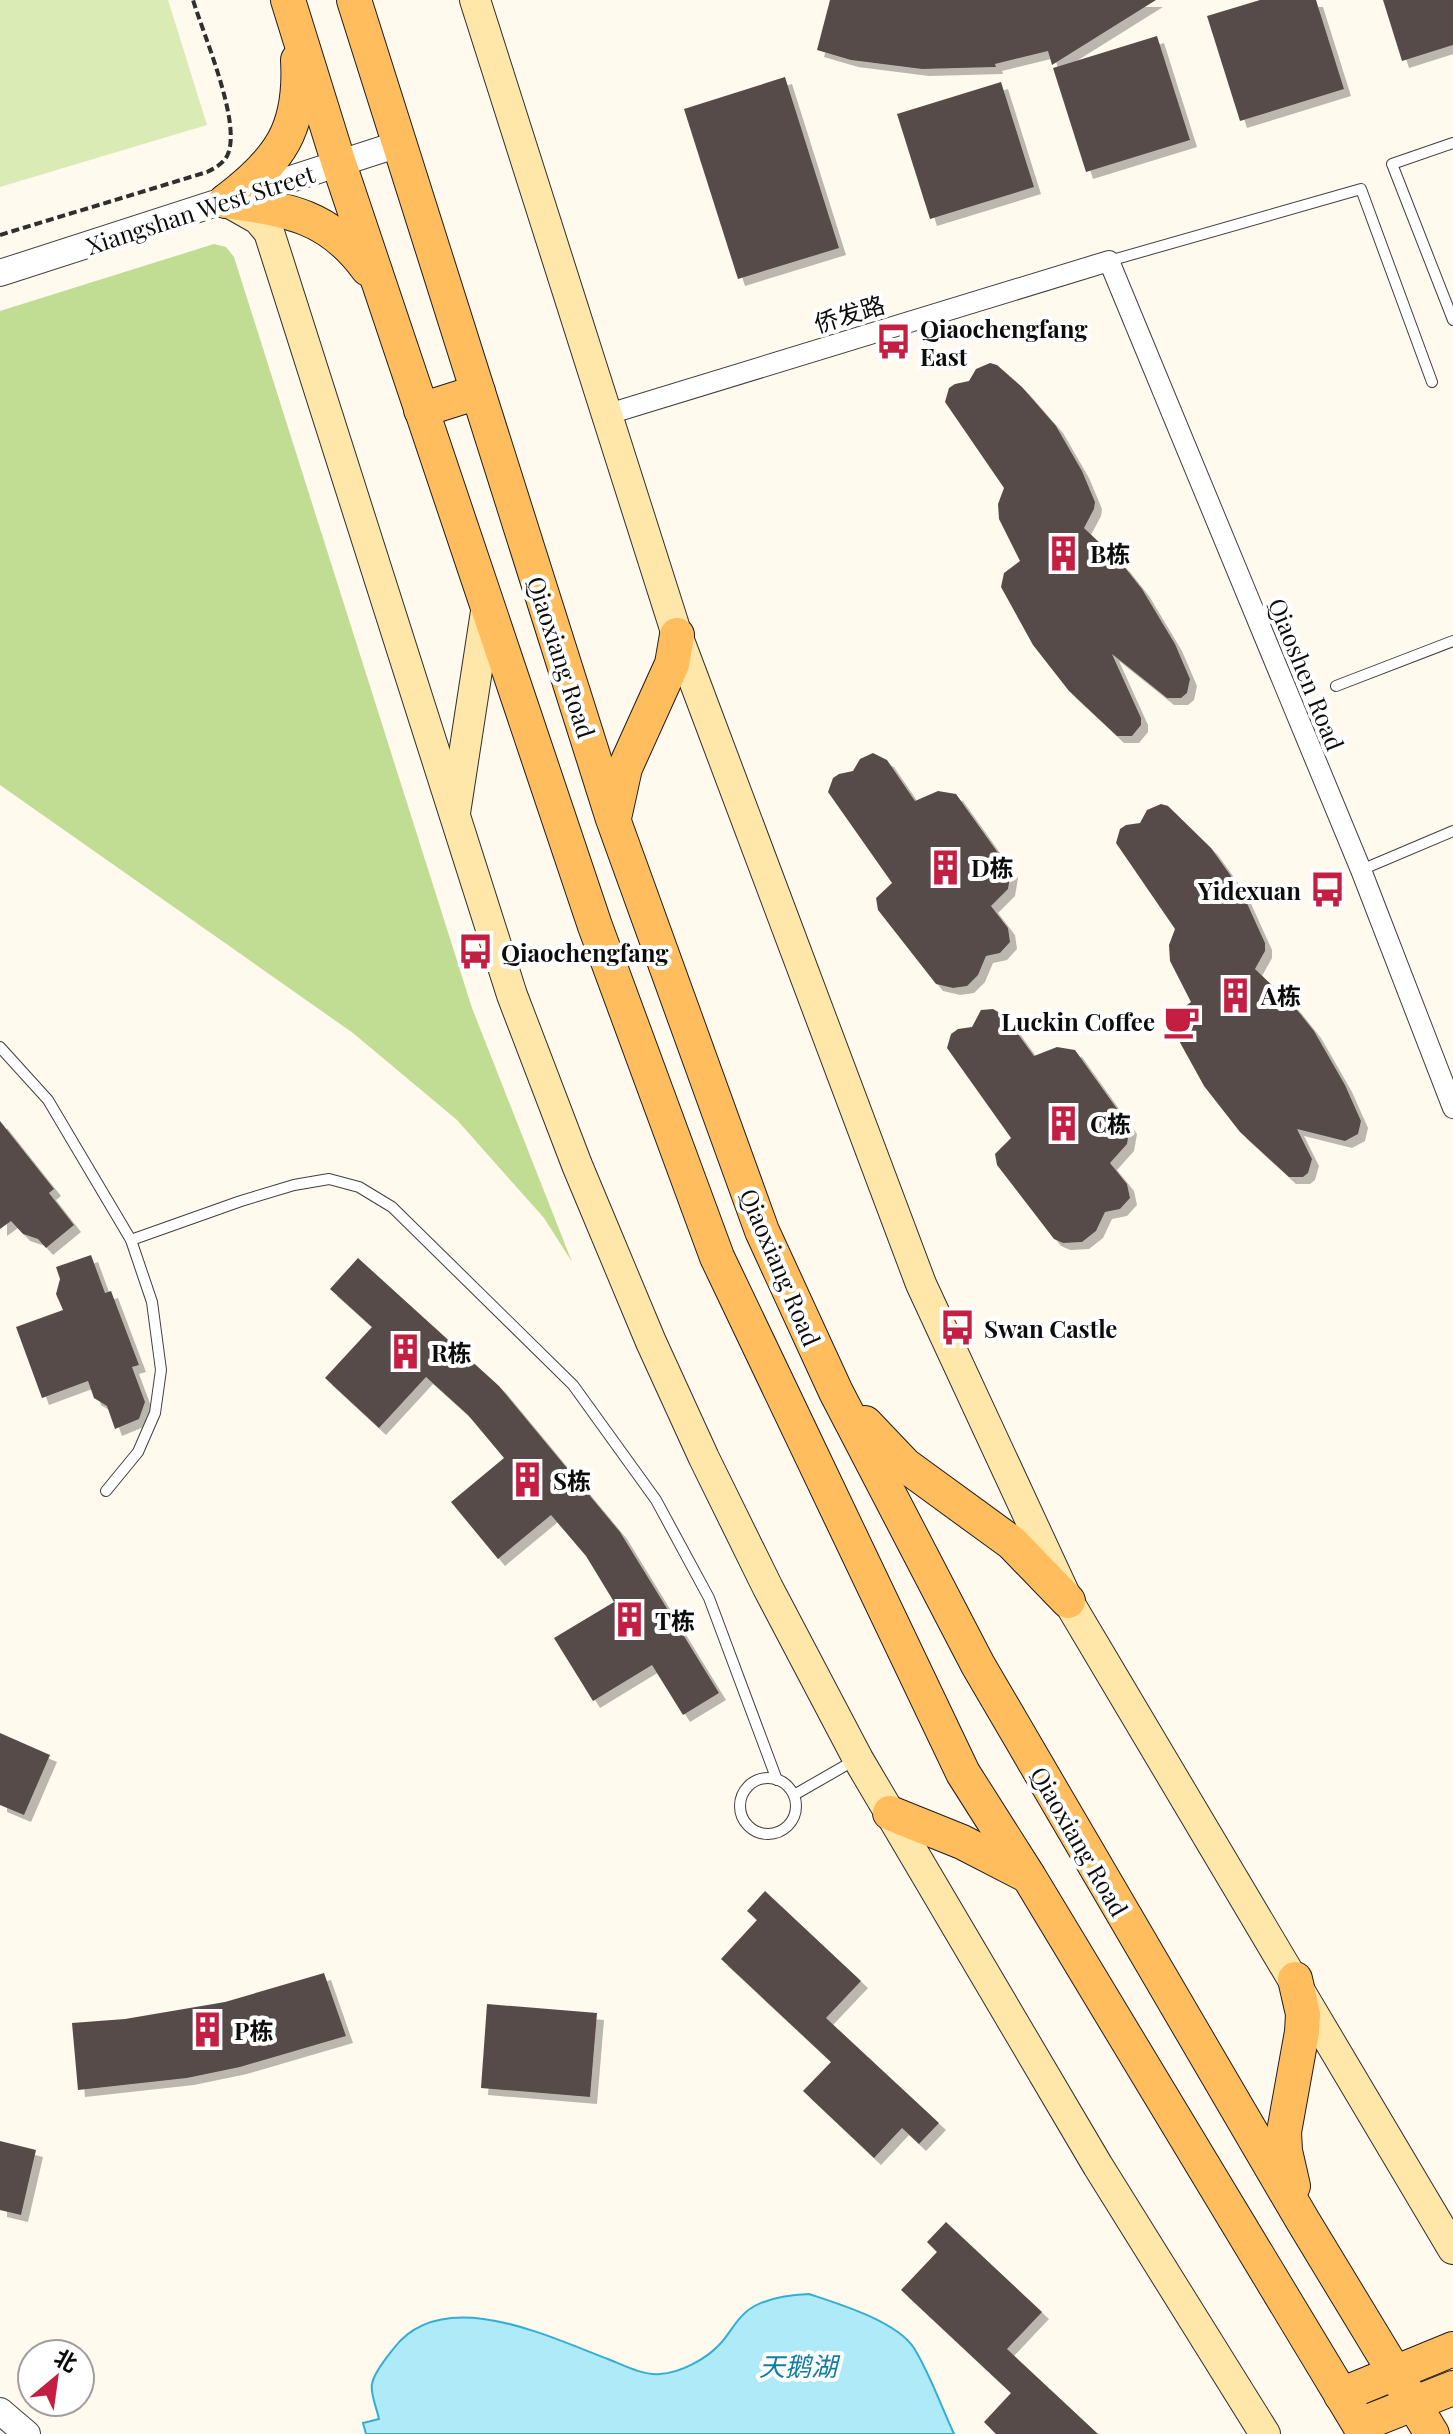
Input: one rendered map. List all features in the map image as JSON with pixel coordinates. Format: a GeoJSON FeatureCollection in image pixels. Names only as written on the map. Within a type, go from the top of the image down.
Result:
{"type":"FeatureCollection","features":[{"type":"Feature","properties":{"kind":"main road","name":"Qiaoxiang Road"},"geometry":{"type":"LineString","coordinates":[[354,0],[613,819],[762,1231],[836,1392],[978,1665],[1303,2221],[1432,2434]]}},
{"type":"Feature","properties":{"kind":"main road"},"geometry":{"type":"LineString","coordinates":[[475,0],[677,635],[766,879],[921,1284],[1068,1601],[1453,2249]]}},
{"type":"Feature","properties":{"kind":"main road","name":"Qiaoxiang Road"},"geometry":{"type":"LineString","coordinates":[[292,15],[339,164],[595,926],[717,1257],[963,1773],[1363,2430]]}},
{"type":"Feature","properties":{"kind":"main road"},"geometry":{"type":"LineString","coordinates":[[226,201],[272,162],[283,144],[297,98],[292,15]]}},
{"type":"Feature","properties":{"kind":"main road"},"geometry":{"type":"LineString","coordinates":[[226,201],[292,212],[322,224],[355,252],[380,287]]}},
{"type":"Feature","properties":{"kind":"main road"},"geometry":{"type":"LineString","coordinates":[[226,201],[258,219],[269,232],[512,995],[577,1165],[651,1342],[755,1562],[858,1759],[1098,2166],[1265,2434]]}},
{"type":"Feature","properties":{"kind":"main road"},"geometry":{"type":"LineString","coordinates":[[421,410],[478,392]]}},
{"type":"Feature","properties":{"kind":"main road"},"geometry":{"type":"LineString","coordinates":[[454,819],[487,605]]}},
{"type":"Feature","properties":{"kind":"main road"},"geometry":{"type":"LineString","coordinates":[[613,819],[625,768],[672,664],[677,635]]}},
{"type":"Feature","properties":{"kind":"main road"},"geometry":{"type":"LineString","coordinates":[[836,1392],[905,1465],[1012,1543],[1068,1601]]}},
{"type":"Feature","properties":{"kind":"main road"},"geometry":{"type":"LineString","coordinates":[[890,1813],[962,1842],[1029,1877]]}},
{"type":"Feature","properties":{"kind":"main road"},"geometry":{"type":"LineString","coordinates":[[1295,1979],[1303,2014],[1302,2032],[1284,2132],[1288,2169],[1303,2221]]}},
{"type":"Feature","properties":{"kind":"main road"},"geometry":{"type":"LineString","coordinates":[[1341,2395],[1453,2349]]}},
{"type":"Feature","properties":{"kind":"main road"},"geometry":{"type":"LineString","coordinates":[[1363,2430],[1453,2388]]}},
{"type":"Feature","properties":{"kind":"street","name":"Xiangshan West Street"},"geometry":{"type":"LineString","coordinates":[[0,273],[399,144]]}},
{"type":"Feature","properties":{"kind":"street","name":"侨发路"},"geometry":{"type":"LineString","coordinates":[[605,415],[1109,261]]}},
{"type":"Feature","properties":{"kind":"street","name":"Qiaoshen Road"},"geometry":{"type":"LineString","coordinates":[[1109,261],[1361,870],[1453,1108]]}},
{"type":"Feature","properties":{"kind":"street"},"geometry":{"type":"LineString","coordinates":[[0,2411],[27,2434]]}},
{"type":"Feature","properties":{"kind":"lane"},"geometry":{"type":"LineString","coordinates":[[1453,143],[1392,164],[1453,320]]}},
{"type":"Feature","properties":{"kind":"lane"},"geometry":{"type":"LineString","coordinates":[[1109,261],[1361,189],[1432,382]]}},
{"type":"Feature","properties":{"kind":"lane"},"geometry":{"type":"LineString","coordinates":[[1336,686],[1453,641]]}},
{"type":"Feature","properties":{"kind":"lane"},"geometry":{"type":"LineString","coordinates":[[1361,870],[1453,831]]}},
{"type":"Feature","properties":{"kind":"lane"},"geometry":{"type":"LineString","coordinates":[[0,1047],[48,1100],[131,1240],[152,1302],[161,1370],[155,1413],[138,1452],[106,1491]]}},
{"type":"Feature","properties":{"kind":"lane"},"geometry":{"type":"LineString","coordinates":[[131,1240],[267,1193],[329,1179],[359,1187],[392,1207],[573,1385],[656,1500],[709,1598],[777,1780]]}},
{"type":"Feature","properties":{"kind":"lane"},"geometry":{"type":"LineString","coordinates":[[794,1795],[858,1759]]}},
{"type":"Feature","properties":{"kind":"lane"},"geometry":{"type":"LineString","coordinates":[[759,1779],[786,1784],[794,1795],[796,1812],[788,1827],[770,1835],[749,1828],[739,1809],[744,1789],[759,1779]]}},
{"type":"Feature","properties":{"kind":"path"},"geometry":{"type":"LineString","coordinates":[[0,235],[207,172],[220,165],[229,154],[229,115],[193,0]]}},
{"type":"Feature","properties":{"kind":"green space"},"geometry":{"type":"Polygon","coordinates":[[[0,0],[168,0],[207,125],[0,187],[0,0]]]}},
{"type":"Feature","properties":{"kind":"green space"},"geometry":{"type":"Polygon","coordinates":[[[214,244],[226,247],[234,257],[472,1008],[572,1262],[544,1218],[457,1120],[353,1033],[0,785],[0,311],[214,244]]]}},
{"type":"Feature","properties":{"kind":"water","name":"天鹅湖"},"geometry":{"type":"Polygon","coordinates":[[[809,2294],[866,2315],[906,2338],[925,2368],[954,2434],[366,2434],[363,2423],[379,2419],[372,2388],[378,2370],[394,2348],[415,2329],[440,2320],[468,2318],[497,2321],[557,2339],[634,2370],[660,2374],[684,2368],[714,2350],[752,2307],[776,2298],[809,2294]]]}},
{"type":"Feature","properties":{"kind":"building"},"geometry":{"type":"Polygon","coordinates":[[[830,0],[1156,0],[1052,65],[1048,51],[995,64],[996,67],[922,69],[851,60],[817,50],[830,0]]]}},
{"type":"Feature","properties":{"kind":"building"},"geometry":{"type":"Polygon","coordinates":[[[1260,0],[1316,0],[1344,89],[1240,121],[1207,16],[1260,0]]]}},
{"type":"Feature","properties":{"kind":"building"},"geometry":{"type":"Polygon","coordinates":[[[1383,0],[1453,0],[1453,45],[1402,61],[1383,0]]]}},
{"type":"Feature","properties":{"kind":"building"},"geometry":{"type":"Polygon","coordinates":[[[1157,36],[1190,140],[1086,172],[1053,68],[1157,36]]]}},
{"type":"Feature","properties":{"kind":"building"},"geometry":{"type":"Polygon","coordinates":[[[785,77],[839,248],[738,279],[684,109],[785,77]]]}},
{"type":"Feature","properties":{"kind":"building"},"geometry":{"type":"Polygon","coordinates":[[[1001,82],[1034,187],[930,219],[897,114],[1001,82]]]}},
{"type":"Feature","properties":{"kind":"building","name":"B栋"},"geometry":{"type":"Polygon","coordinates":[[[990,363],[997,365],[1022,387],[1056,426],[1082,471],[1095,502],[1084,528],[1123,565],[1142,589],[1175,644],[1190,679],[1187,693],[1181,698],[1167,698],[1112,654],[1141,718],[1141,725],[1132,736],[1117,736],[1069,691],[1033,645],[1001,587],[1004,573],[1020,561],[999,519],[998,504],[1004,488],[945,402],[949,388],[969,381],[976,369],[990,363]]]}},
{"type":"Feature","properties":{"kind":"building","name":"D栋"},"geometry":{"type":"Polygon","coordinates":[[[873,753],[887,760],[915,801],[938,791],[956,794],[1011,871],[1008,889],[991,906],[1008,928],[1010,942],[1000,953],[986,956],[978,975],[967,986],[953,988],[936,984],[878,910],[876,898],[892,883],[828,792],[833,778],[853,771],[860,759],[873,753]]]}},
{"type":"Feature","properties":{"kind":"building","name":"A栋"},"geometry":{"type":"Polygon","coordinates":[[[1161,804],[1168,806],[1211,848],[1241,890],[1265,943],[1265,951],[1255,969],[1294,1006],[1314,1031],[1345,1085],[1361,1121],[1358,1134],[1345,1141],[1297,1129],[1312,1159],[1308,1173],[1303,1177],[1289,1177],[1240,1132],[1204,1086],[1172,1028],[1175,1014],[1191,1002],[1170,961],[1169,945],[1175,929],[1116,843],[1120,829],[1140,823],[1147,810],[1161,804]]]}},
{"type":"Feature","properties":{"kind":"building","name":"C栋"},"geometry":{"type":"Polygon","coordinates":[[[993,1009],[1005,1016],[1034,1056],[1057,1047],[1075,1050],[1130,1127],[1127,1144],[1110,1163],[1127,1184],[1130,1198],[1120,1209],[1105,1212],[1096,1231],[1082,1242],[1063,1243],[1054,1239],[997,1165],[995,1154],[1011,1138],[947,1048],[951,1034],[958,1029],[972,1027],[981,1010],[993,1009]]]}},
{"type":"Feature","properties":{"kind":"building"},"geometry":{"type":"Polygon","coordinates":[[[0,1121],[54,1189],[49,1193],[74,1225],[46,1248],[38,1239],[23,1234],[11,1221],[0,1229],[0,1121]]]}},
{"type":"Feature","properties":{"kind":"building"},"geometry":{"type":"Polygon","coordinates":[[[91,1255],[105,1293],[111,1291],[139,1365],[132,1367],[145,1402],[139,1419],[115,1429],[107,1406],[94,1398],[88,1381],[42,1398],[16,1327],[63,1310],[56,1294],[60,1279],[56,1267],[91,1255]]]}},
{"type":"Feature","properties":{"kind":"building"},"geometry":{"type":"Polygon","coordinates":[[[358,1258],[499,1386],[620,1532],[719,1693],[683,1715],[652,1665],[593,1701],[554,1638],[614,1602],[586,1556],[551,1515],[498,1559],[451,1502],[504,1458],[468,1415],[426,1377],[379,1428],[325,1378],[372,1327],[330,1289],[358,1258]]]}},
{"type":"Feature","properties":{"kind":"building"},"geometry":{"type":"Polygon","coordinates":[[[0,1733],[50,1755],[24,1815],[0,1805],[0,1733]]]}},
{"type":"Feature","properties":{"kind":"building"},"geometry":{"type":"Polygon","coordinates":[[[765,1891],[861,1981],[826,2018],[939,2123],[919,2144],[902,2128],[874,2158],[803,2091],[831,2062],[721,1959],[757,1920],[747,1911],[765,1891]]]}},
{"type":"Feature","properties":{"kind":"building","name":"P栋"},"geometry":{"type":"Polygon","coordinates":[[[324,1973],[346,2036],[240,2067],[187,2078],[78,2090],[72,2023],[125,2019],[225,2002],[324,1973]]]}},
{"type":"Feature","properties":{"kind":"building"},"geometry":{"type":"Polygon","coordinates":[[[487,2004],[597,2013],[590,2097],[481,2088],[487,2004]]]}},
{"type":"Feature","properties":{"kind":"building"},"geometry":{"type":"Polygon","coordinates":[[[0,2141],[36,2150],[21,2215],[0,2210],[0,2141]]]}},
{"type":"Feature","properties":{"kind":"building"},"geometry":{"type":"Polygon","coordinates":[[[946,2222],[1042,2312],[1007,2349],[1098,2434],[996,2434],[984,2422],[1011,2393],[901,2290],[937,2252],[927,2242],[946,2222]]]}},
{"type":"Feature","properties":{"kind":"place","name":"Qiaochengfang East"},"geometry":{"type":"Point","coordinates":[894,342]}},
{"type":"Feature","properties":{"kind":"place","name":"B栋"},"geometry":{"type":"Point","coordinates":[1064,553]}},
{"type":"Feature","properties":{"kind":"place","name":"D栋"},"geometry":{"type":"Point","coordinates":[945,867]}},
{"type":"Feature","properties":{"kind":"place","name":"Yidexuan"},"geometry":{"type":"Point","coordinates":[1327,890]}},
{"type":"Feature","properties":{"kind":"place","name":"Qiaochengfang"},"geometry":{"type":"Point","coordinates":[475,952]}},
{"type":"Feature","properties":{"kind":"place","name":"A栋"},"geometry":{"type":"Point","coordinates":[1235,995]}},
{"type":"Feature","properties":{"kind":"place","name":"Luckin Coffee"},"geometry":{"type":"Point","coordinates":[1181,1021]}},
{"type":"Feature","properties":{"kind":"place","name":"C栋"},"geometry":{"type":"Point","coordinates":[1064,1123]}},
{"type":"Feature","properties":{"kind":"place","name":"Swan Castle"},"geometry":{"type":"Point","coordinates":[958,1328]}},
{"type":"Feature","properties":{"kind":"place","name":"R栋"},"geometry":{"type":"Point","coordinates":[405,1352]}},
{"type":"Feature","properties":{"kind":"place","name":"S栋"},"geometry":{"type":"Point","coordinates":[527,1480]}},
{"type":"Feature","properties":{"kind":"place","name":"T栋"},"geometry":{"type":"Point","coordinates":[629,1620]}},
{"type":"Feature","properties":{"kind":"place","name":"P栋"},"geometry":{"type":"Point","coordinates":[208,2030]}}]}
